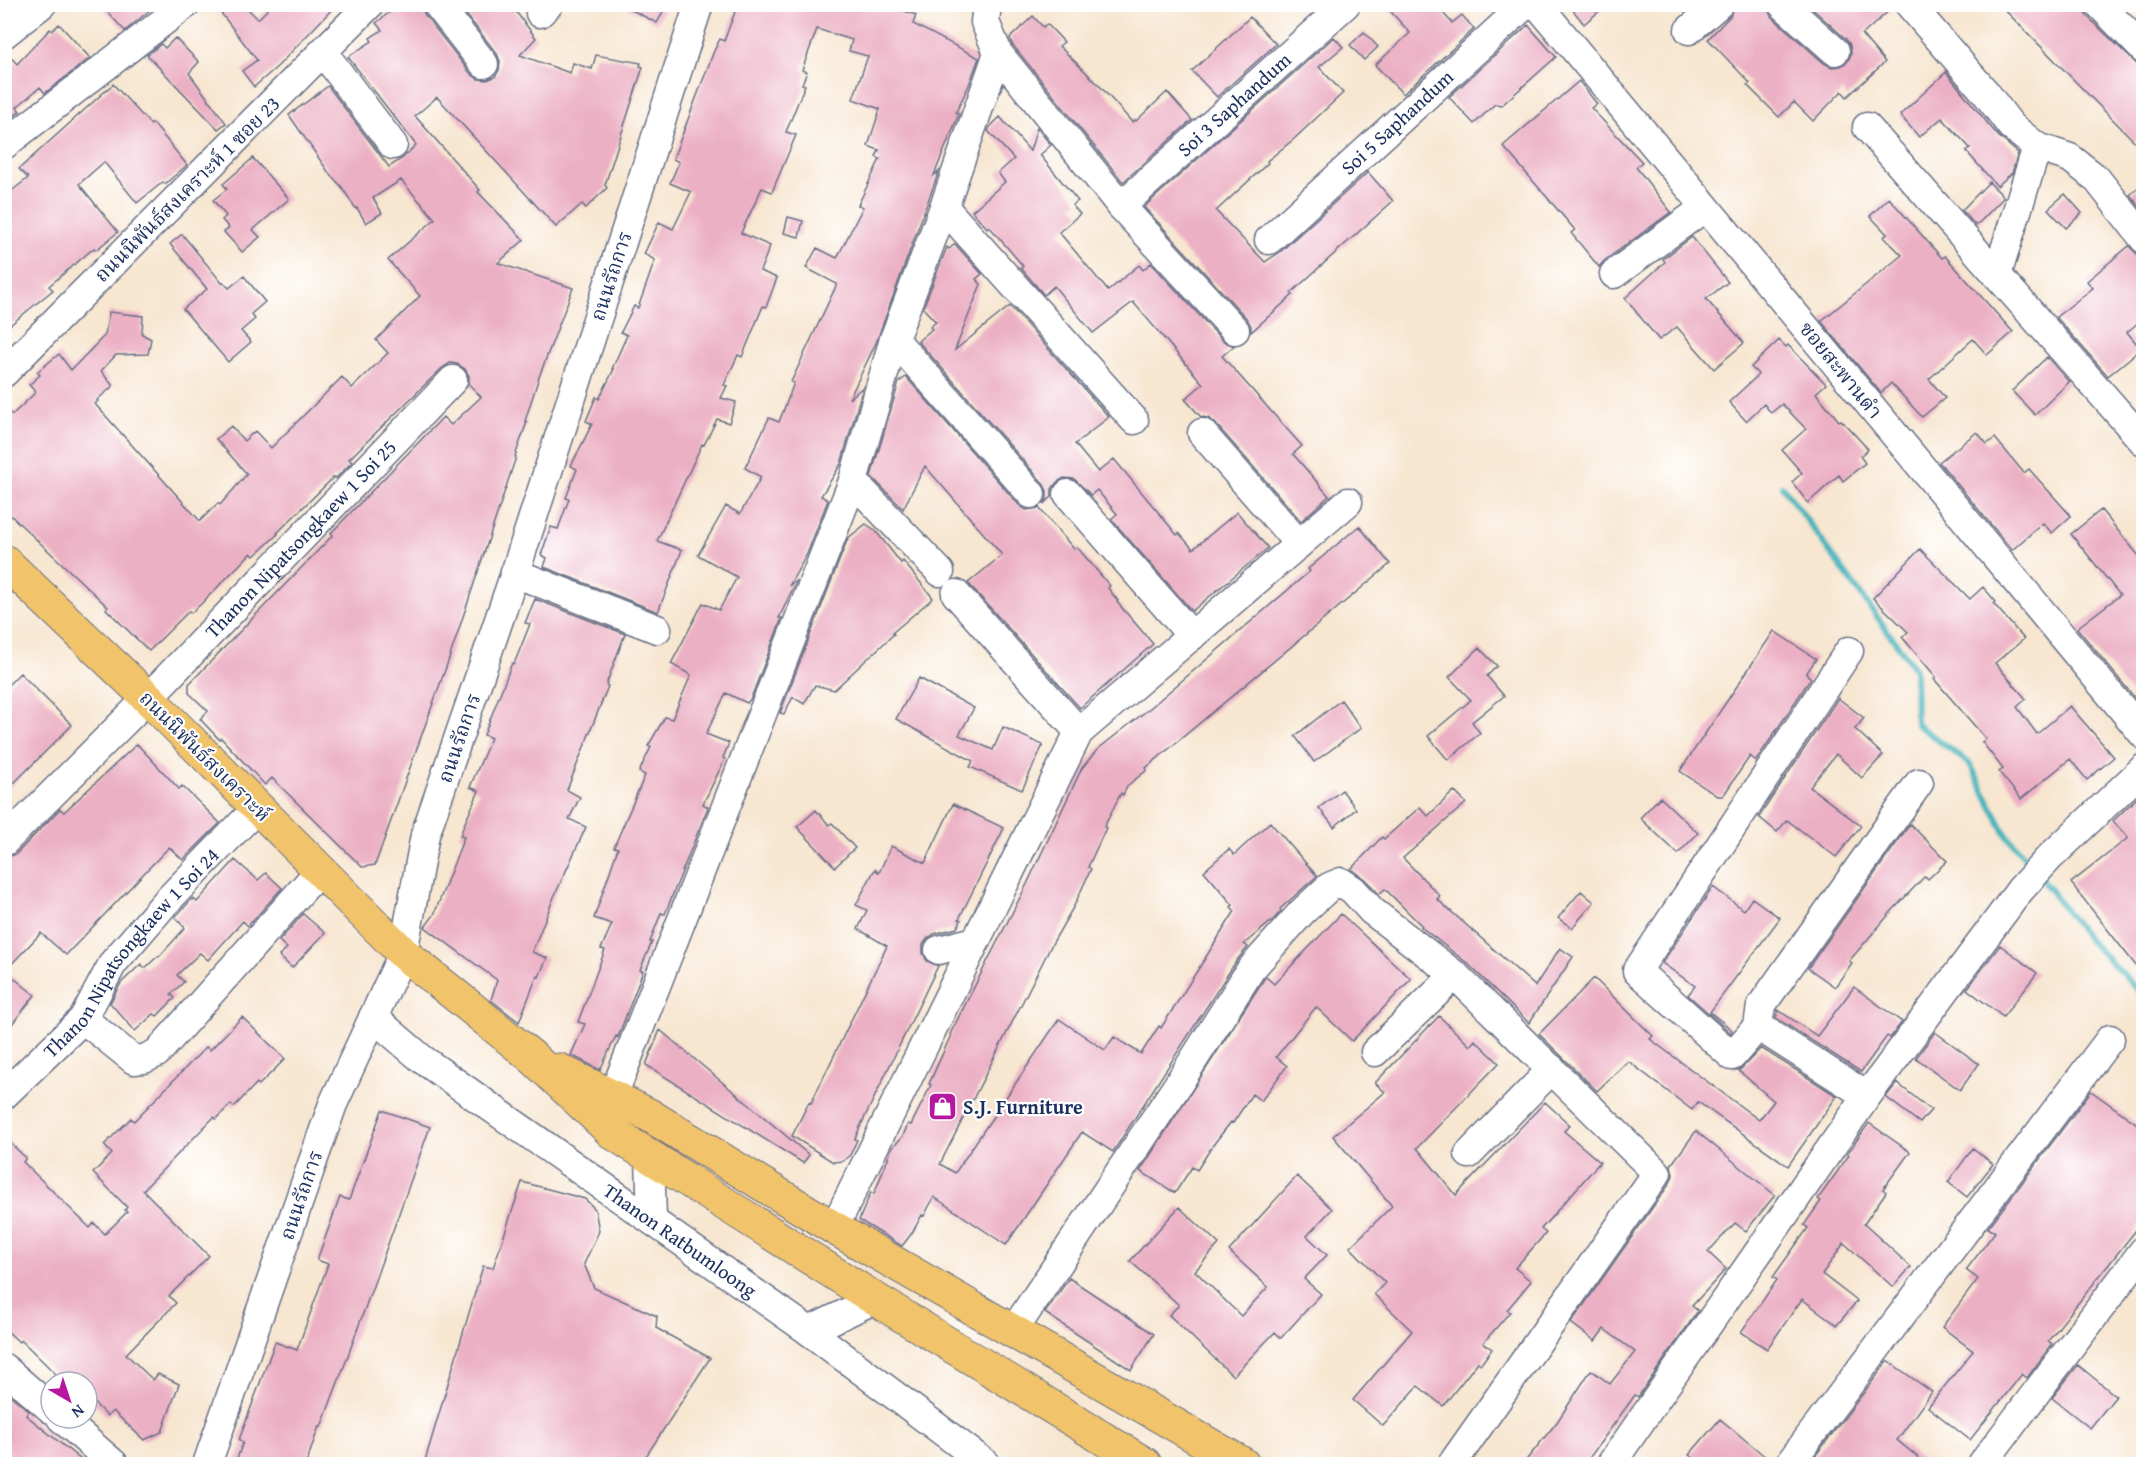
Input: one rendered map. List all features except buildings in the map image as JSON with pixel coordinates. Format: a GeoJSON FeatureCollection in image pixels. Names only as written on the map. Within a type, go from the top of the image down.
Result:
{"type":"FeatureCollection","features":[{"type":"Feature","properties":{"kind":"main road","name":"ถนนนิพันธ์สงเคราะห์"},"geometry":{"type":"LineString","coordinates":[[4,561],[148,698],[403,953],[531,1056]]}},
{"type":"Feature","properties":{"kind":"main road"},"geometry":{"type":"LineString","coordinates":[[531,1056],[648,1114],[1012,1333],[1243,1464]]}},
{"type":"Feature","properties":{"kind":"main road"},"geometry":{"type":"LineString","coordinates":[[531,1056],[613,1133],[650,1158],[1144,1464]]}},
{"type":"Feature","properties":{"kind":"street"},"geometry":{"type":"LineString","coordinates":[[4,34],[42,4]]}},
{"type":"Feature","properties":{"kind":"street"},"geometry":{"type":"LineString","coordinates":[[4,145],[186,4]]}},
{"type":"Feature","properties":{"kind":"street","name":"ถนนนิพันธ์สงเคราะห์ 1 ซอย 23"},"geometry":{"type":"LineString","coordinates":[[4,373],[370,4]]}},
{"type":"Feature","properties":{"kind":"street"},"geometry":{"type":"LineString","coordinates":[[437,4],[484,64]]}},
{"type":"Feature","properties":{"kind":"street","name":"ถนนรัถการ"},"geometry":{"type":"LineString","coordinates":[[207,1464],[333,1104],[403,953],[425,835],[515,573],[699,4]]}},
{"type":"Feature","properties":{"kind":"street"},"geometry":{"type":"LineString","coordinates":[[987,4],[985,22],[998,53],[1120,206],[1235,330]]}},
{"type":"Feature","properties":{"kind":"street","name":"Soi 3 Saphandum"},"geometry":{"type":"LineString","coordinates":[[1120,206],[1346,4]]}},
{"type":"Feature","properties":{"kind":"street","name":"Soi 5 Saphandum"},"geometry":{"type":"LineString","coordinates":[[1269,240],[1526,4]]}},
{"type":"Feature","properties":{"kind":"street","name":"ซอยสะพานดำ"},"geometry":{"type":"LineString","coordinates":[[1537,4],[1704,208],[2144,735]]}},
{"type":"Feature","properties":{"kind":"street"},"geometry":{"type":"LineString","coordinates":[[1689,30],[1719,4]]}},
{"type":"Feature","properties":{"kind":"street"},"geometry":{"type":"LineString","coordinates":[[1782,4],[1835,51]]}},
{"type":"Feature","properties":{"kind":"street"},"geometry":{"type":"LineString","coordinates":[[1909,4],[1986,93],[2011,126],[2037,147],[2070,158],[2096,178],[2144,239]]}},
{"type":"Feature","properties":{"kind":"street"},"geometry":{"type":"LineString","coordinates":[[2098,4],[2144,50]]}},
{"type":"Feature","properties":{"kind":"street"},"geometry":{"type":"LineString","coordinates":[[323,52],[393,145]]}},
{"type":"Feature","properties":{"kind":"street"},"geometry":{"type":"LineString","coordinates":[[613,1096],[854,481],[894,339],[944,207],[998,53]]}},
{"type":"Feature","properties":{"kind":"street"},"geometry":{"type":"LineString","coordinates":[[1867,127],[2144,442]]}},
{"type":"Feature","properties":{"kind":"street"},"geometry":{"type":"LineString","coordinates":[[1997,275],[2037,147]]}},
{"type":"Feature","properties":{"kind":"street"},"geometry":{"type":"LineString","coordinates":[[944,207],[1134,420]]}},
{"type":"Feature","properties":{"kind":"street"},"geometry":{"type":"LineString","coordinates":[[1614,274],[1704,208]]}},
{"type":"Feature","properties":{"kind":"street"},"geometry":{"type":"LineString","coordinates":[[894,339],[1031,494]]}},
{"type":"Feature","properties":{"kind":"street","name":"Thanon Nipatsongkaew 1 Soi 25"},"geometry":{"type":"LineString","coordinates":[[4,842],[148,698],[453,380]]}},
{"type":"Feature","properties":{"kind":"street"},"geometry":{"type":"LineString","coordinates":[[1202,433],[1299,544]]}},
{"type":"Feature","properties":{"kind":"street"},"geometry":{"type":"LineString","coordinates":[[854,481],[948,583],[1079,732]]}},
{"type":"Feature","properties":{"kind":"street"},"geometry":{"type":"LineString","coordinates":[[1068,494],[1192,636]]}},
{"type":"Feature","properties":{"kind":"street"},"geometry":{"type":"LineString","coordinates":[[834,1228],[1079,732],[1348,502]]}},
{"type":"Feature","properties":{"kind":"street"},"geometry":{"type":"LineString","coordinates":[[515,573],[657,629]]}},
{"type":"Feature","properties":{"kind":"street"},"geometry":{"type":"LineString","coordinates":[[1849,651],[1637,971],[1731,1056],[1758,1026],[1761,1006],[1919,783]]}},
{"type":"Feature","properties":{"kind":"street"},"geometry":{"type":"LineString","coordinates":[[1611,1464],[1867,1096],[2020,890],[2049,858],[2144,768]]}},
{"type":"Feature","properties":{"kind":"street","name":"Thanon Nipatsongkaew 1 Soi 24"},"geometry":{"type":"LineString","coordinates":[[4,1095],[83,1020],[113,963],[165,903],[257,808]]}},
{"type":"Feature","properties":{"kind":"street"},"geometry":{"type":"LineString","coordinates":[[83,1020],[134,1060],[144,1059],[157,1053],[320,870]]}},
{"type":"Feature","properties":{"kind":"street"},"geometry":{"type":"LineString","coordinates":[[1012,1333],[1177,1086],[1251,969],[1302,912],[1329,887],[1341,882],[1347,885],[1372,911],[1455,975],[1657,1173],[1452,1464]]}},
{"type":"Feature","properties":{"kind":"street"},"geometry":{"type":"LineString","coordinates":[[939,950],[975,941]]}},
{"type":"Feature","properties":{"kind":"street"},"geometry":{"type":"LineString","coordinates":[[1375,1052],[1455,975]]}},
{"type":"Feature","properties":{"kind":"street","name":"Thanon Ratbumloong"},"geometry":{"type":"LineString","coordinates":[[373,1017],[422,1059],[652,1218],[809,1331],[986,1464]]}},
{"type":"Feature","properties":{"kind":"street"},"geometry":{"type":"LineString","coordinates":[[1758,1026],[1867,1096]]}},
{"type":"Feature","properties":{"kind":"street"},"geometry":{"type":"LineString","coordinates":[[1789,1464],[2110,1039]]}},
{"type":"Feature","properties":{"kind":"street"},"geometry":{"type":"LineString","coordinates":[[1469,1154],[1552,1069]]}},
{"type":"Feature","properties":{"kind":"street"},"geometry":{"type":"LineString","coordinates":[[650,1158],[652,1218]]}},
{"type":"Feature","properties":{"kind":"street"},"geometry":{"type":"LineString","coordinates":[[1982,1464],[2144,1250]]}},
{"type":"Feature","properties":{"kind":"street"},"geometry":{"type":"LineString","coordinates":[[809,1331],[875,1299]]}},
{"type":"Feature","properties":{"kind":"street"},"geometry":{"type":"LineString","coordinates":[[4,1368],[39,1399]]}},
{"type":"Feature","properties":{"kind":"street"},"geometry":{"type":"LineString","coordinates":[[75,1430],[114,1464]]}},
{"type":"Feature","properties":{"kind":"waterway"},"geometry":{"type":"LineString","coordinates":[[1782,486],[1915,669],[1916,724],[1970,764],[2004,831],[2031,866]]}},
{"type":"Feature","properties":{"kind":"waterway"},"geometry":{"type":"LineString","coordinates":[[2041,878],[2088,939],[2144,996]]}},
{"type":"Feature","properties":{"kind":"place","name":"S.J. Furniture"},"geometry":{"type":"Point","coordinates":[942,1107]}}]}
